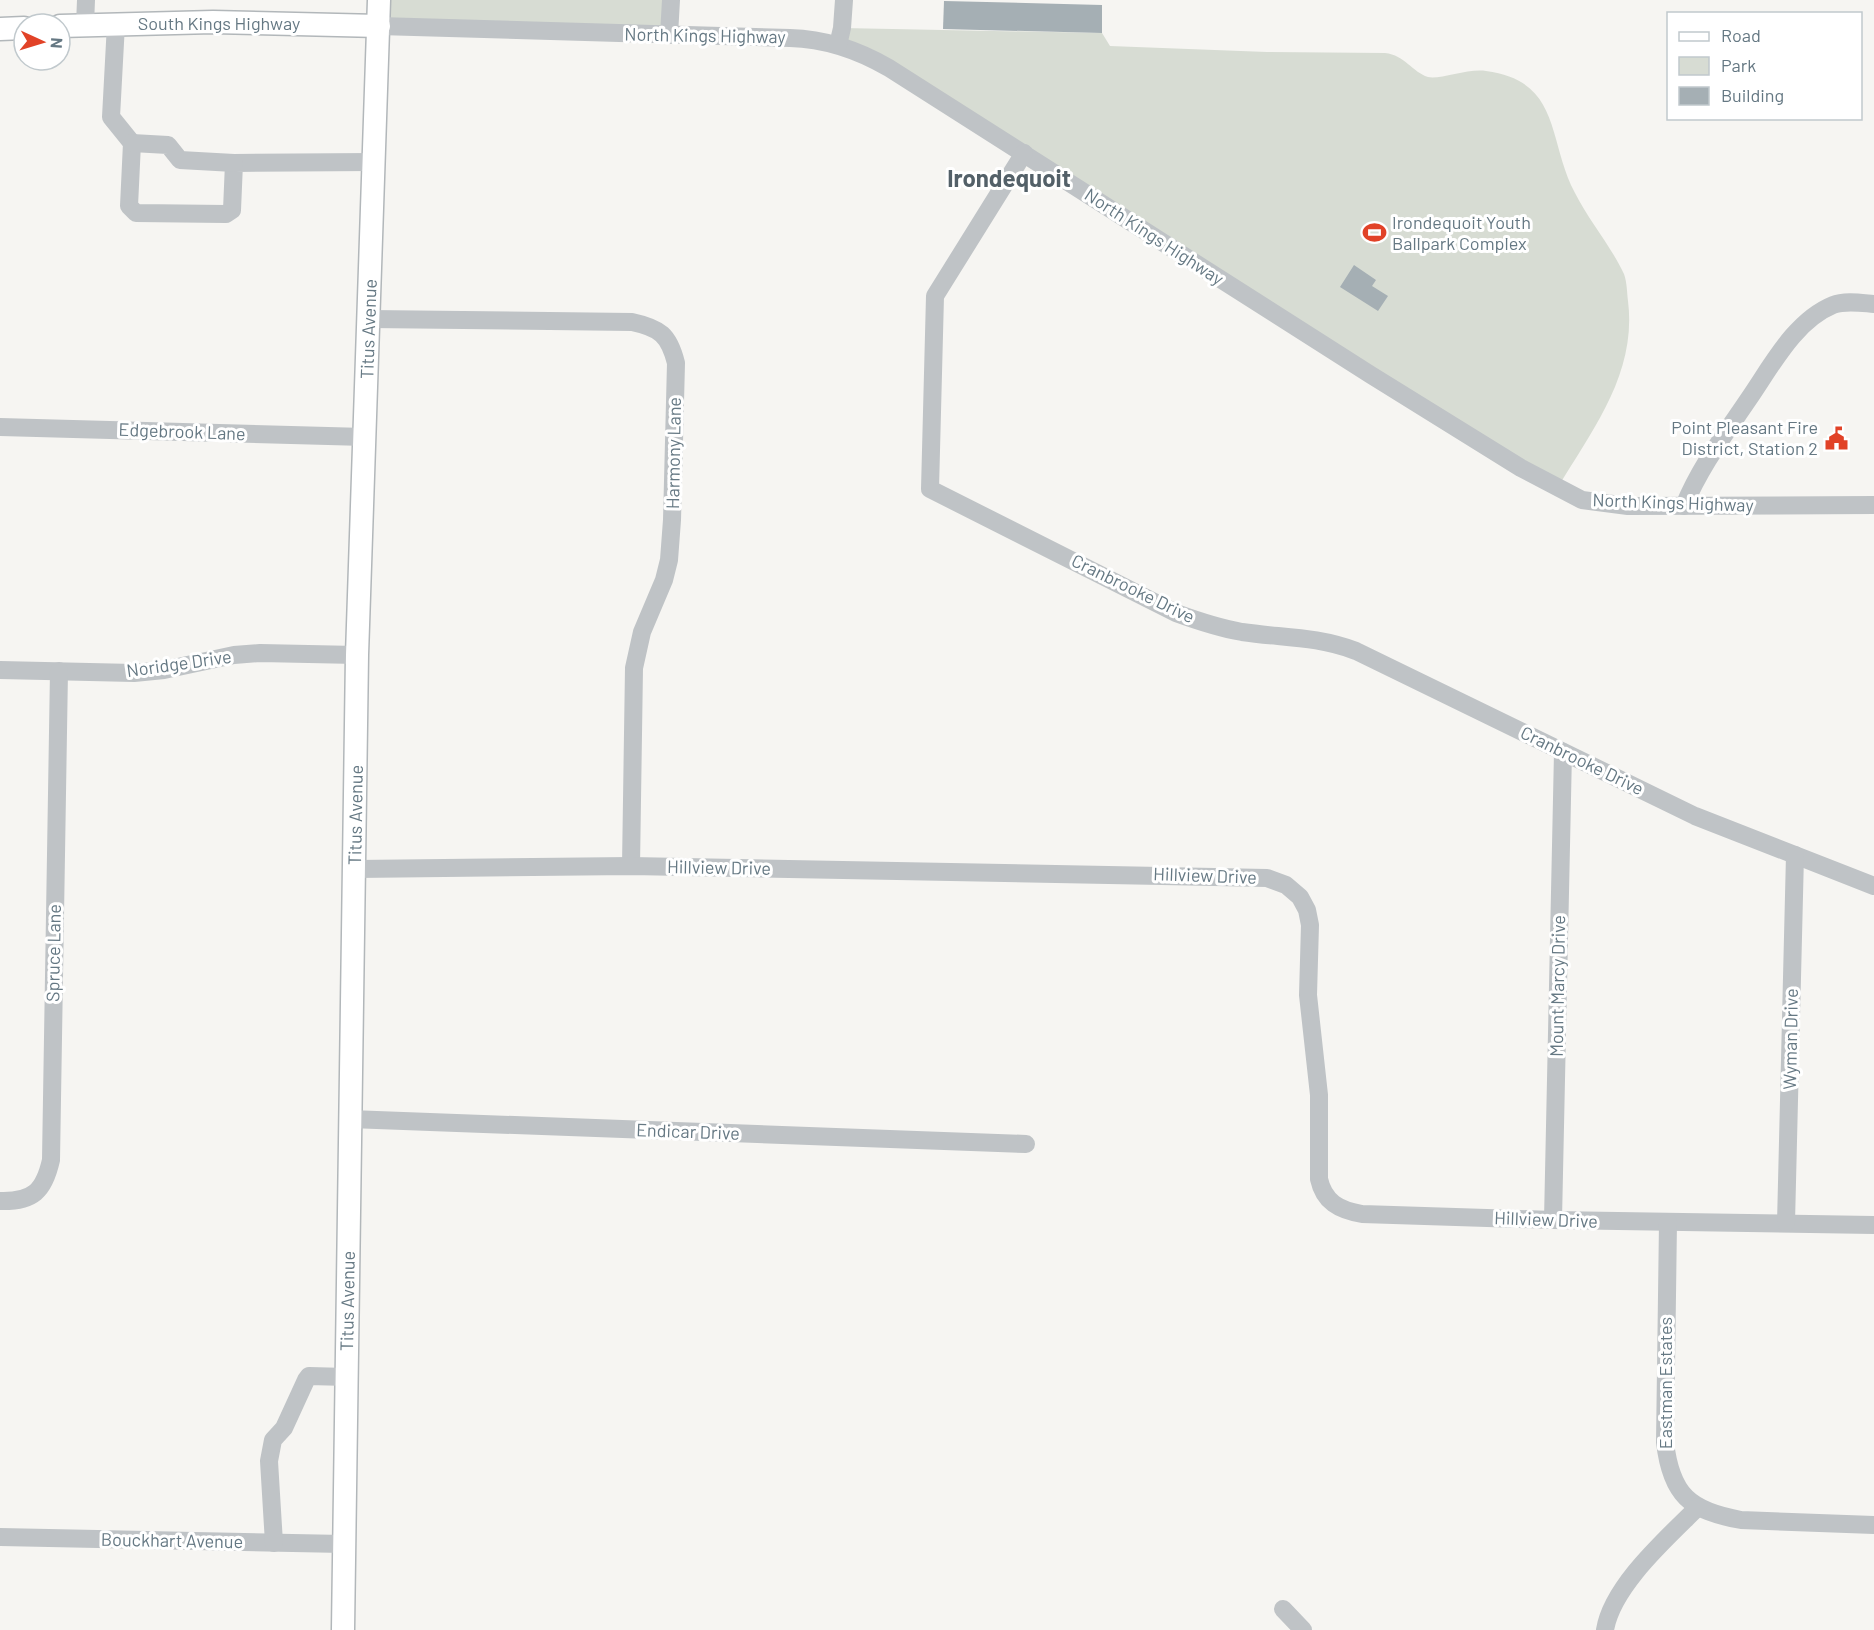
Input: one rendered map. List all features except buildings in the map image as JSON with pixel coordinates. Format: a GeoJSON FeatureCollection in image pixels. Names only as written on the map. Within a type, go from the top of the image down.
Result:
{"type":"FeatureCollection","features":[{"type":"Feature","properties":{"kind":"main road","name":"Titus Avenue"},"geometry":{"type":"LineString","coordinates":[[343,1630],[356,869],[357,655],[380,0]]}},
{"type":"Feature","properties":{"kind":"main road","name":"South Kings Highway"},"geometry":{"type":"LineString","coordinates":[[72,26],[213,22],[379,26]]}},
{"type":"Feature","properties":{"kind":"street"},"geometry":{"type":"LineString","coordinates":[[85,25],[86,0]]}},
{"type":"Feature","properties":{"kind":"street"},"geometry":{"type":"LineString","coordinates":[[669,35],[671,0]]}},
{"type":"Feature","properties":{"kind":"street"},"geometry":{"type":"LineString","coordinates":[[838,45],[844,0]]}},
{"type":"Feature","properties":{"kind":"street"},"geometry":{"type":"LineString","coordinates":[[116,24],[111,117],[132,143],[129,206],[136,213],[226,214],[232,210],[234,163]]}},
{"type":"Feature","properties":{"kind":"street","name":"North Kings Highway"},"geometry":{"type":"LineString","coordinates":[[379,26],[797,38],[838,45],[881,63],[1302,331],[1530,473],[1582,500],[1628,506],[1874,505]]}},
{"type":"Feature","properties":{"kind":"street"},"geometry":{"type":"LineString","coordinates":[[132,143],[168,145],[180,160],[234,163],[374,162]]}},
{"type":"Feature","properties":{"kind":"street","name":"Cranbrooke Drive"},"geometry":{"type":"LineString","coordinates":[[1024,153],[935,296],[930,489],[1176,613],[1209,625],[1243,632],[1317,640],[1343,646],[1695,816],[1874,886]]}},
{"type":"Feature","properties":{"kind":"street"},"geometry":{"type":"LineString","coordinates":[[1684,506],[1695,479],[1708,459],[1787,345],[1805,324],[1822,310],[1836,304],[1860,302],[1874,304]]}},
{"type":"Feature","properties":{"kind":"street","name":"Harmony Lane"},"geometry":{"type":"LineString","coordinates":[[369,319],[632,322],[652,327],[664,336],[672,348],[676,363],[669,560],[664,580],[642,632],[634,668],[632,866]]}},
{"type":"Feature","properties":{"kind":"street","name":"Edgebrook Lane"},"geometry":{"type":"LineString","coordinates":[[0,427],[365,436]]}},
{"type":"Feature","properties":{"kind":"street","name":"Noridge Drive"},"geometry":{"type":"LineString","coordinates":[[0,670],[134,673],[164,670],[234,655],[357,655]]}},
{"type":"Feature","properties":{"kind":"street","name":"Spruce Lane"},"geometry":{"type":"LineString","coordinates":[[0,1201],[18,1201],[31,1197],[41,1188],[51,1160],[59,671]]}},
{"type":"Feature","properties":{"kind":"street","name":"Mount Marcy Drive"},"geometry":{"type":"LineString","coordinates":[[1553,1220],[1563,752]]}},
{"type":"Feature","properties":{"kind":"street","name":"Wyman Drive"},"geometry":{"type":"LineString","coordinates":[[1786,1223],[1795,855]]}},
{"type":"Feature","properties":{"kind":"street","name":"Hillview Drive"},"geometry":{"type":"LineString","coordinates":[[356,869],[632,866],[1267,878],[1286,885],[1300,897],[1307,910],[1310,925],[1308,995],[1319,1095],[1319,1179],[1322,1191],[1339,1208],[1362,1214],[1553,1220],[1874,1225]]}},
{"type":"Feature","properties":{"kind":"street","name":"Endicar Drive"},"geometry":{"type":"LineString","coordinates":[[350,1119],[1026,1144]]}},
{"type":"Feature","properties":{"kind":"street","name":"Eastman Estates"},"geometry":{"type":"LineString","coordinates":[[1668,1222],[1665,1442],[1667,1464],[1675,1483],[1686,1498],[1698,1507],[1720,1516],[1874,1525]]}},
{"type":"Feature","properties":{"kind":"street"},"geometry":{"type":"LineString","coordinates":[[274,1543],[269,1461],[273,1440],[284,1428],[309,1376],[347,1377]]}},
{"type":"Feature","properties":{"kind":"street"},"geometry":{"type":"LineString","coordinates":[[1605,1630],[1607,1617],[1635,1572],[1698,1507]]}},
{"type":"Feature","properties":{"kind":"street","name":"Bouckhart Avenue"},"geometry":{"type":"LineString","coordinates":[[0,1537],[344,1544]]}},
{"type":"Feature","properties":{"kind":"street"},"geometry":{"type":"LineString","coordinates":[[1283,1609],[1303,1630]]}},
{"type":"Feature","properties":{"kind":"green space"},"geometry":{"type":"Polygon","coordinates":[[[379,0],[673,0],[673,35],[379,26],[379,0]]]}},
{"type":"Feature","properties":{"kind":"green space","name":"Irondequoit Youth Ballpark Complex"},"geometry":{"type":"Polygon","coordinates":[[[842,28],[1102,33],[1110,46],[1267,52],[1385,53],[1398,57],[1428,77],[1486,71],[1510,77],[1528,87],[1540,100],[1549,116],[1566,173],[1575,193],[1613,253],[1625,277],[1629,327],[1626,352],[1610,399],[1558,487],[845,47],[842,28]]]}},
{"type":"Feature","properties":{"kind":"place","name":"Irondequoit Youth Ballpark Complex"},"geometry":{"type":"Point","coordinates":[1374,233]}},
{"type":"Feature","properties":{"kind":"place","name":"Point Pleasant Fire District, Station 2"},"geometry":{"type":"Point","coordinates":[1836,438]}},
{"type":"Feature","properties":{"kind":"district","name":"Irondequoit"},"geometry":{"type":"Point","coordinates":[1009,179]}}]}
